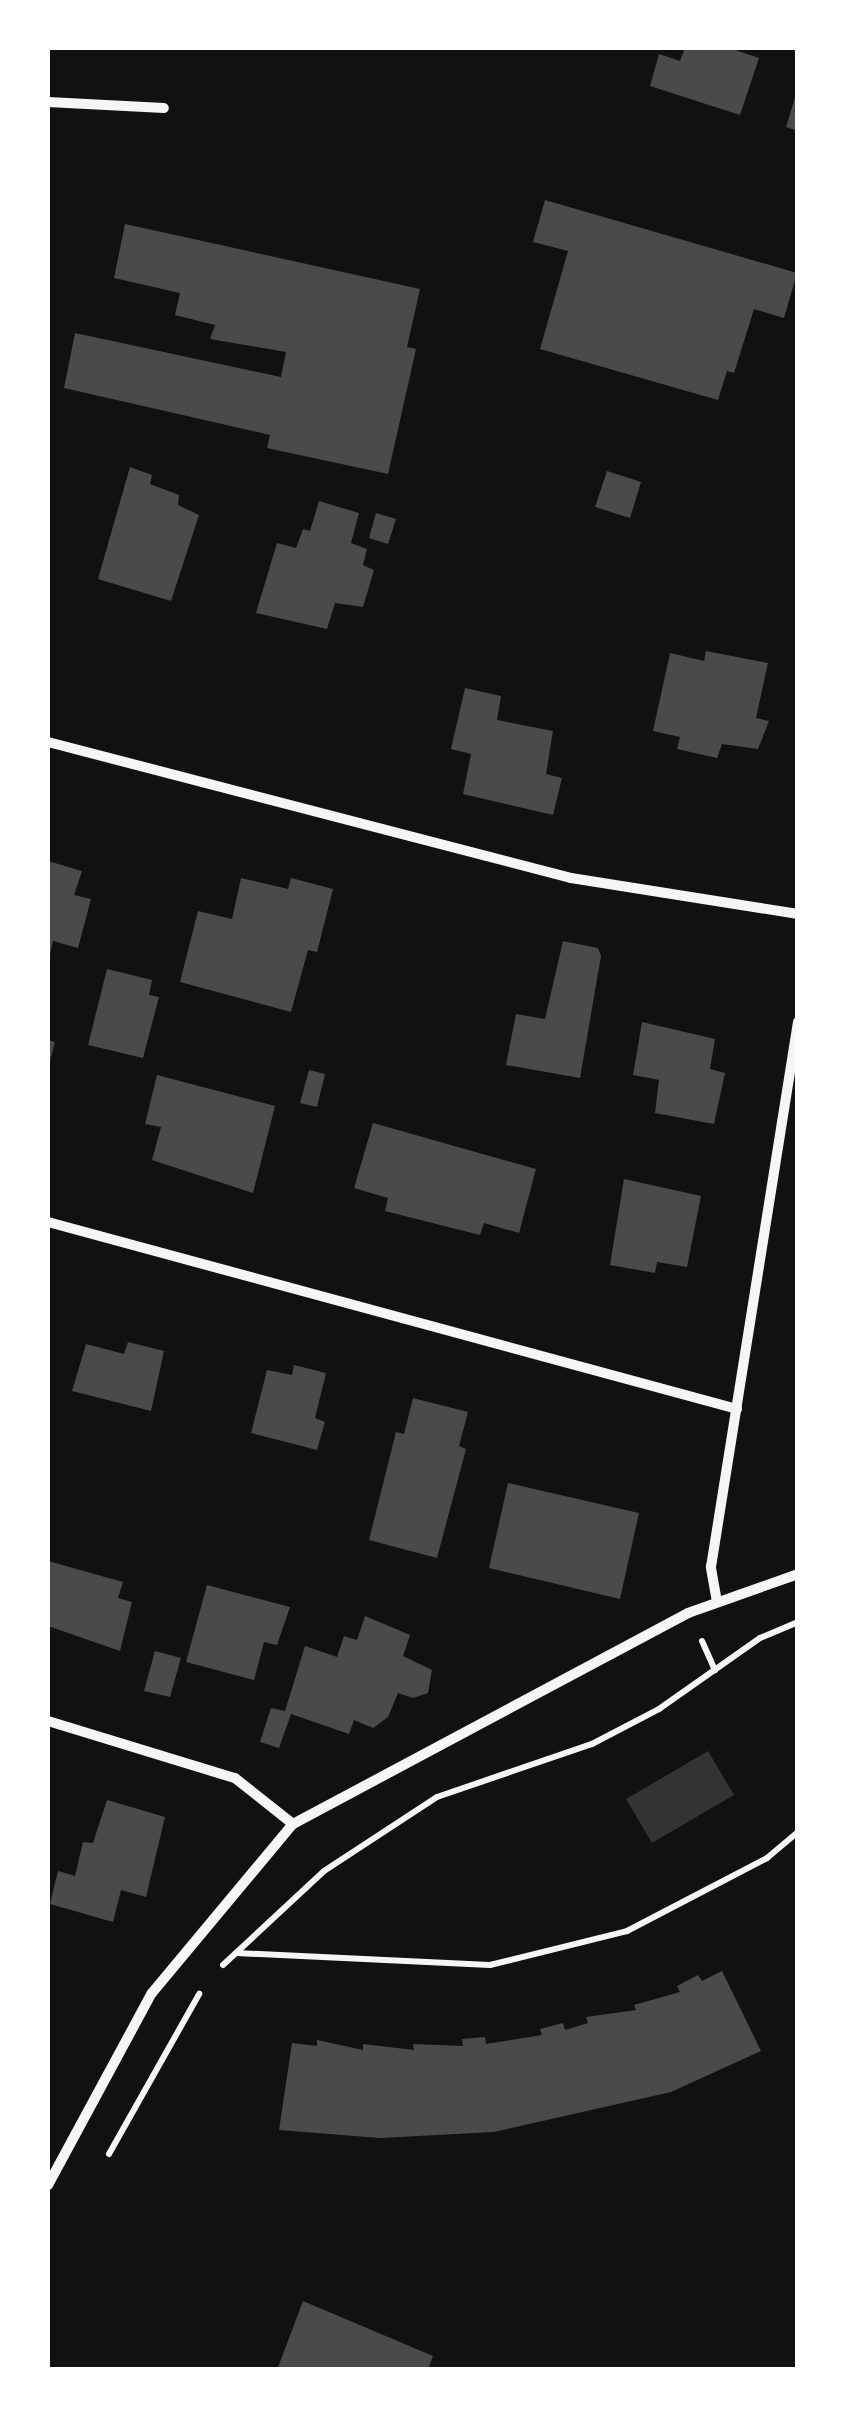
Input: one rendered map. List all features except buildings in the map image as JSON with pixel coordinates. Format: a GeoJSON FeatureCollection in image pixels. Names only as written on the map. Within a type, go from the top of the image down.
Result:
{"type":"FeatureCollection","features":[{"type":"Feature","properties":{"kind":"street"},"geometry":{"type":"LineString","coordinates":[[48,102],[164,108]]}},
{"type":"Feature","properties":{"kind":"street"},"geometry":{"type":"LineString","coordinates":[[48,742],[571,878],[798,914]]}},
{"type":"Feature","properties":{"kind":"street"},"geometry":{"type":"LineString","coordinates":[[716,1602],[712,1568],[798,1022]]}},
{"type":"Feature","properties":{"kind":"street"},"geometry":{"type":"LineString","coordinates":[[48,1222],[737,1408]]}},
{"type":"Feature","properties":{"kind":"street"},"geometry":{"type":"LineString","coordinates":[[48,2185],[152,1992],[292,1824],[716,1602],[798,1574]]}},
{"type":"Feature","properties":{"kind":"street"},"geometry":{"type":"LineString","coordinates":[[48,1721],[235,1778],[292,1824]]}},
{"type":"Feature","properties":{"kind":"path"},"geometry":{"type":"LineString","coordinates":[[109,2154],[200,1992],[235,1952],[324,1871],[437,1796],[592,1744],[659,1709],[760,1638],[798,1622]]}},
{"type":"Feature","properties":{"kind":"path"},"geometry":{"type":"LineString","coordinates":[[235,1952],[490,1965],[627,1931],[766,1858],[798,1832]]}},
{"type":"Feature","properties":{"kind":"shaded area"},"geometry":{"type":"Polygon","coordinates":[[[708,1751],[734,1795],[652,1843],[626,1799],[708,1751]]]}}]}
